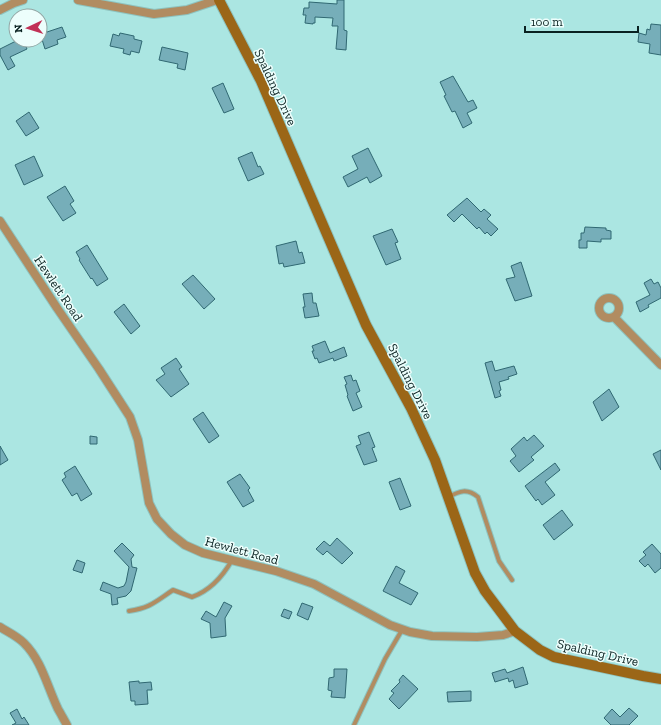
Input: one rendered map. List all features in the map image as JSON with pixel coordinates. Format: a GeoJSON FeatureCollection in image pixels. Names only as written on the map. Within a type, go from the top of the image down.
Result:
{"type":"FeatureCollection","features":[{"type":"Feature","properties":{"kind":"street"},"geometry":{"type":"LineString","coordinates":[[0,10],[23,0]]}},
{"type":"Feature","properties":{"kind":"street"},"geometry":{"type":"LineString","coordinates":[[78,0],[154,14],[187,10],[218,0]]}},
{"type":"Feature","properties":{"kind":"street","name":"Spalding Drive"},"geometry":{"type":"LineString","coordinates":[[218,0],[261,81],[366,325],[411,408],[435,460],[475,573],[485,591],[515,631],[540,650],[554,657],[661,679]]}},
{"type":"Feature","properties":{"kind":"street","name":"Hewlett Road"},"geometry":{"type":"LineString","coordinates":[[0,221],[130,417],[138,440],[147,498],[157,519],[171,534],[185,545],[203,553],[276,571],[314,584],[390,625],[410,632],[432,636],[477,637],[503,635],[515,631]]}},
{"type":"Feature","properties":{"kind":"street"},"geometry":{"type":"LineString","coordinates":[[614,317],[661,365]]}},
{"type":"Feature","properties":{"kind":"street"},"geometry":{"type":"LineString","coordinates":[[0,627],[23,642],[32,652],[40,665],[58,709],[68,725]]}},
{"type":"Feature","properties":{"kind":"lane"},"geometry":{"type":"LineString","coordinates":[[448,497],[462,490],[472,492],[478,497],[499,561],[512,580]]}},
{"type":"Feature","properties":{"kind":"lane"},"geometry":{"type":"LineString","coordinates":[[129,611],[142,609],[151,605],[173,590],[192,597],[200,595],[225,572],[232,560]]}},
{"type":"Feature","properties":{"kind":"lane"},"geometry":{"type":"LineString","coordinates":[[354,725],[385,658],[403,629]]}},
{"type":"Feature","properties":{"kind":"building"},"geometry":{"type":"Polygon","coordinates":[[[337,0],[344,0],[344,30],[347,31],[346,50],[336,49],[338,26],[332,26],[333,18],[315,17],[315,23],[313,24],[305,23],[306,15],[303,15],[304,8],[309,8],[309,2],[337,4],[337,0]]]}},
{"type":"Feature","properties":{"kind":"building"},"geometry":{"type":"Polygon","coordinates":[[[651,24],[661,25],[661,55],[649,53],[650,44],[638,42],[639,33],[646,35],[647,29],[650,30],[651,24]]]}},
{"type":"Feature","properties":{"kind":"building"},"geometry":{"type":"Polygon","coordinates":[[[62,27],[66,37],[57,40],[58,44],[48,48],[48,32],[62,27]]]}},
{"type":"Feature","properties":{"kind":"building"},"geometry":{"type":"Polygon","coordinates":[[[120,33],[134,36],[134,39],[142,41],[139,53],[131,51],[130,55],[123,53],[124,49],[110,46],[113,34],[119,36],[120,33]]]}},
{"type":"Feature","properties":{"kind":"building"},"geometry":{"type":"Polygon","coordinates":[[[8,45],[8,48],[27,49],[10,57],[15,66],[8,70],[0,55],[0,49],[8,45]]]}},
{"type":"Feature","properties":{"kind":"building"},"geometry":{"type":"Polygon","coordinates":[[[162,47],[188,53],[185,70],[177,68],[178,64],[159,60],[162,47]]]}},
{"type":"Feature","properties":{"kind":"building"},"geometry":{"type":"Polygon","coordinates":[[[453,76],[468,102],[473,100],[477,108],[467,113],[472,123],[463,128],[455,111],[452,112],[444,96],[446,95],[440,82],[453,76]]]}},
{"type":"Feature","properties":{"kind":"building"},"geometry":{"type":"Polygon","coordinates":[[[223,83],[234,109],[224,113],[212,88],[223,83]]]}},
{"type":"Feature","properties":{"kind":"building"},"geometry":{"type":"Polygon","coordinates":[[[29,112],[39,128],[26,136],[16,121],[29,112]]]}},
{"type":"Feature","properties":{"kind":"building"},"geometry":{"type":"Polygon","coordinates":[[[368,148],[382,176],[370,183],[367,177],[348,187],[343,177],[358,169],[352,156],[368,148]]]}},
{"type":"Feature","properties":{"kind":"building"},"geometry":{"type":"Polygon","coordinates":[[[252,152],[258,167],[260,166],[264,174],[248,181],[238,158],[252,152]]]}},
{"type":"Feature","properties":{"kind":"building"},"geometry":{"type":"Polygon","coordinates":[[[34,156],[43,176],[24,185],[15,165],[34,156]]]}},
{"type":"Feature","properties":{"kind":"building"},"geometry":{"type":"Polygon","coordinates":[[[65,186],[74,201],[70,204],[76,213],[63,221],[47,197],[65,186]]]}},
{"type":"Feature","properties":{"kind":"building"},"geometry":{"type":"Polygon","coordinates":[[[467,198],[481,212],[484,209],[491,215],[487,219],[498,229],[491,236],[487,232],[485,234],[479,227],[477,229],[462,214],[454,222],[447,215],[467,198]]]}},
{"type":"Feature","properties":{"kind":"building"},"geometry":{"type":"Polygon","coordinates":[[[585,227],[606,228],[606,230],[611,231],[611,239],[601,239],[601,242],[587,241],[587,248],[579,248],[581,233],[584,233],[585,227]]]}},
{"type":"Feature","properties":{"kind":"building"},"geometry":{"type":"Polygon","coordinates":[[[392,229],[398,242],[395,243],[401,259],[386,265],[373,236],[392,229]]]}},
{"type":"Feature","properties":{"kind":"building"},"geometry":{"type":"Polygon","coordinates":[[[296,241],[299,253],[302,252],[305,263],[284,267],[283,263],[279,264],[276,246],[296,241]]]}},
{"type":"Feature","properties":{"kind":"building"},"geometry":{"type":"Polygon","coordinates":[[[87,245],[108,279],[97,286],[79,260],[80,259],[76,252],[87,245]]]}},
{"type":"Feature","properties":{"kind":"building"},"geometry":{"type":"Polygon","coordinates":[[[521,262],[532,296],[515,301],[506,279],[515,277],[511,266],[521,262]]]}},
{"type":"Feature","properties":{"kind":"building"},"geometry":{"type":"Polygon","coordinates":[[[193,275],[215,299],[204,309],[182,284],[193,275]]]}},
{"type":"Feature","properties":{"kind":"building"},"geometry":{"type":"Polygon","coordinates":[[[651,279],[654,284],[658,282],[661,288],[661,298],[648,305],[649,307],[640,312],[636,302],[650,295],[644,283],[651,279]]]}},
{"type":"Feature","properties":{"kind":"building"},"geometry":{"type":"Polygon","coordinates":[[[312,293],[313,303],[316,303],[319,316],[305,318],[303,294],[312,293]]]}},
{"type":"Feature","properties":{"kind":"building"},"geometry":{"type":"Polygon","coordinates":[[[124,304],[140,326],[131,334],[114,312],[124,304]]]}},
{"type":"Feature","properties":{"kind":"building"},"geometry":{"type":"Polygon","coordinates":[[[325,341],[330,353],[344,347],[347,356],[334,361],[333,358],[319,363],[317,358],[315,359],[312,346],[325,341]]]}},
{"type":"Feature","properties":{"kind":"building"},"geometry":{"type":"Polygon","coordinates":[[[176,358],[182,367],[179,369],[189,384],[171,397],[156,380],[165,374],[161,368],[176,358]]]}},
{"type":"Feature","properties":{"kind":"building"},"geometry":{"type":"Polygon","coordinates":[[[492,361],[495,371],[514,366],[517,374],[508,377],[509,379],[499,382],[501,390],[499,391],[501,396],[495,398],[485,363],[492,361]]]}},
{"type":"Feature","properties":{"kind":"building"},"geometry":{"type":"Polygon","coordinates":[[[351,375],[353,381],[356,380],[360,391],[356,393],[362,407],[353,411],[347,396],[345,385],[347,384],[344,377],[351,375]]]}},
{"type":"Feature","properties":{"kind":"building"},"geometry":{"type":"Polygon","coordinates":[[[609,389],[619,407],[602,421],[593,402],[609,389]]]}},
{"type":"Feature","properties":{"kind":"building"},"geometry":{"type":"Polygon","coordinates":[[[203,412],[219,436],[209,443],[193,419],[203,412]]]}},
{"type":"Feature","properties":{"kind":"building"},"geometry":{"type":"Polygon","coordinates":[[[369,432],[375,447],[372,448],[377,461],[364,465],[356,446],[361,444],[358,436],[369,432]]]}},
{"type":"Feature","properties":{"kind":"building"},"geometry":{"type":"Polygon","coordinates":[[[534,435],[544,446],[531,457],[534,460],[519,472],[510,461],[516,456],[511,449],[524,437],[527,441],[534,435]]]}},
{"type":"Feature","properties":{"kind":"building"},"geometry":{"type":"Polygon","coordinates":[[[90,436],[97,437],[97,444],[90,444],[90,436]]]}},
{"type":"Feature","properties":{"kind":"building"},"geometry":{"type":"Polygon","coordinates":[[[0,446],[8,460],[0,465],[0,446]]]}},
{"type":"Feature","properties":{"kind":"building"},"geometry":{"type":"Polygon","coordinates":[[[661,450],[661,470],[653,454],[661,450]]]}},
{"type":"Feature","properties":{"kind":"building"},"geometry":{"type":"Polygon","coordinates":[[[555,463],[560,470],[545,482],[555,495],[542,505],[538,499],[536,501],[525,486],[555,463]]]}},
{"type":"Feature","properties":{"kind":"building"},"geometry":{"type":"Polygon","coordinates":[[[75,466],[92,494],[81,501],[77,493],[72,496],[62,480],[66,477],[64,473],[75,466]]]}},
{"type":"Feature","properties":{"kind":"building"},"geometry":{"type":"Polygon","coordinates":[[[240,474],[250,488],[248,490],[254,501],[243,507],[227,482],[240,474]]]}},
{"type":"Feature","properties":{"kind":"building"},"geometry":{"type":"Polygon","coordinates":[[[400,478],[411,506],[400,510],[389,482],[400,478]]]}},
{"type":"Feature","properties":{"kind":"building"},"geometry":{"type":"Polygon","coordinates":[[[562,510],[573,525],[554,540],[543,525],[562,510]]]}},
{"type":"Feature","properties":{"kind":"building"},"geometry":{"type":"Polygon","coordinates":[[[337,538],[353,553],[342,564],[327,551],[323,555],[316,549],[324,541],[330,546],[337,538]]]}},
{"type":"Feature","properties":{"kind":"building"},"geometry":{"type":"Polygon","coordinates":[[[122,543],[134,555],[131,559],[132,567],[137,568],[131,591],[126,596],[117,598],[118,604],[112,605],[111,594],[100,590],[103,582],[118,588],[124,586],[126,582],[129,567],[114,551],[122,543]]]}},
{"type":"Feature","properties":{"kind":"building"},"geometry":{"type":"Polygon","coordinates":[[[652,544],[661,554],[661,568],[655,573],[648,564],[645,567],[639,561],[646,555],[643,552],[652,544]]]}},
{"type":"Feature","properties":{"kind":"building"},"geometry":{"type":"Polygon","coordinates":[[[77,560],[85,563],[82,573],[73,570],[77,560]]]}},
{"type":"Feature","properties":{"kind":"building"},"geometry":{"type":"Polygon","coordinates":[[[396,566],[405,571],[399,583],[418,593],[411,605],[383,591],[396,566]]]}},
{"type":"Feature","properties":{"kind":"building"},"geometry":{"type":"Polygon","coordinates":[[[224,602],[232,606],[225,618],[226,636],[211,638],[210,623],[201,619],[206,611],[216,617],[224,602]]]}},
{"type":"Feature","properties":{"kind":"building"},"geometry":{"type":"Polygon","coordinates":[[[302,603],[313,607],[308,620],[297,615],[302,603]]]}},
{"type":"Feature","properties":{"kind":"building"},"geometry":{"type":"Polygon","coordinates":[[[284,609],[292,612],[289,619],[281,616],[284,609]]]}},
{"type":"Feature","properties":{"kind":"building"},"geometry":{"type":"Polygon","coordinates":[[[523,667],[528,684],[515,688],[513,680],[509,682],[508,678],[495,682],[492,673],[505,669],[507,673],[523,667]]]}},
{"type":"Feature","properties":{"kind":"building"},"geometry":{"type":"Polygon","coordinates":[[[334,669],[347,669],[345,698],[331,697],[332,691],[328,690],[329,678],[334,677],[334,669]]]}},
{"type":"Feature","properties":{"kind":"building"},"geometry":{"type":"Polygon","coordinates":[[[403,675],[418,689],[399,709],[389,699],[394,693],[391,691],[400,682],[399,680],[403,675]]]}},
{"type":"Feature","properties":{"kind":"building"},"geometry":{"type":"Polygon","coordinates":[[[139,681],[139,683],[151,682],[152,690],[147,690],[148,704],[135,705],[135,701],[131,701],[129,682],[139,681]]]}},
{"type":"Feature","properties":{"kind":"building"},"geometry":{"type":"Polygon","coordinates":[[[471,691],[471,701],[448,702],[447,692],[471,691]]]}},
{"type":"Feature","properties":{"kind":"building"},"geometry":{"type":"Polygon","coordinates":[[[629,708],[638,716],[629,725],[611,725],[604,718],[612,709],[620,717],[629,708]]]}},
{"type":"Feature","properties":{"kind":"building"},"geometry":{"type":"Polygon","coordinates":[[[17,709],[22,719],[24,717],[29,725],[12,725],[16,723],[10,713],[17,709]]]}}]}
